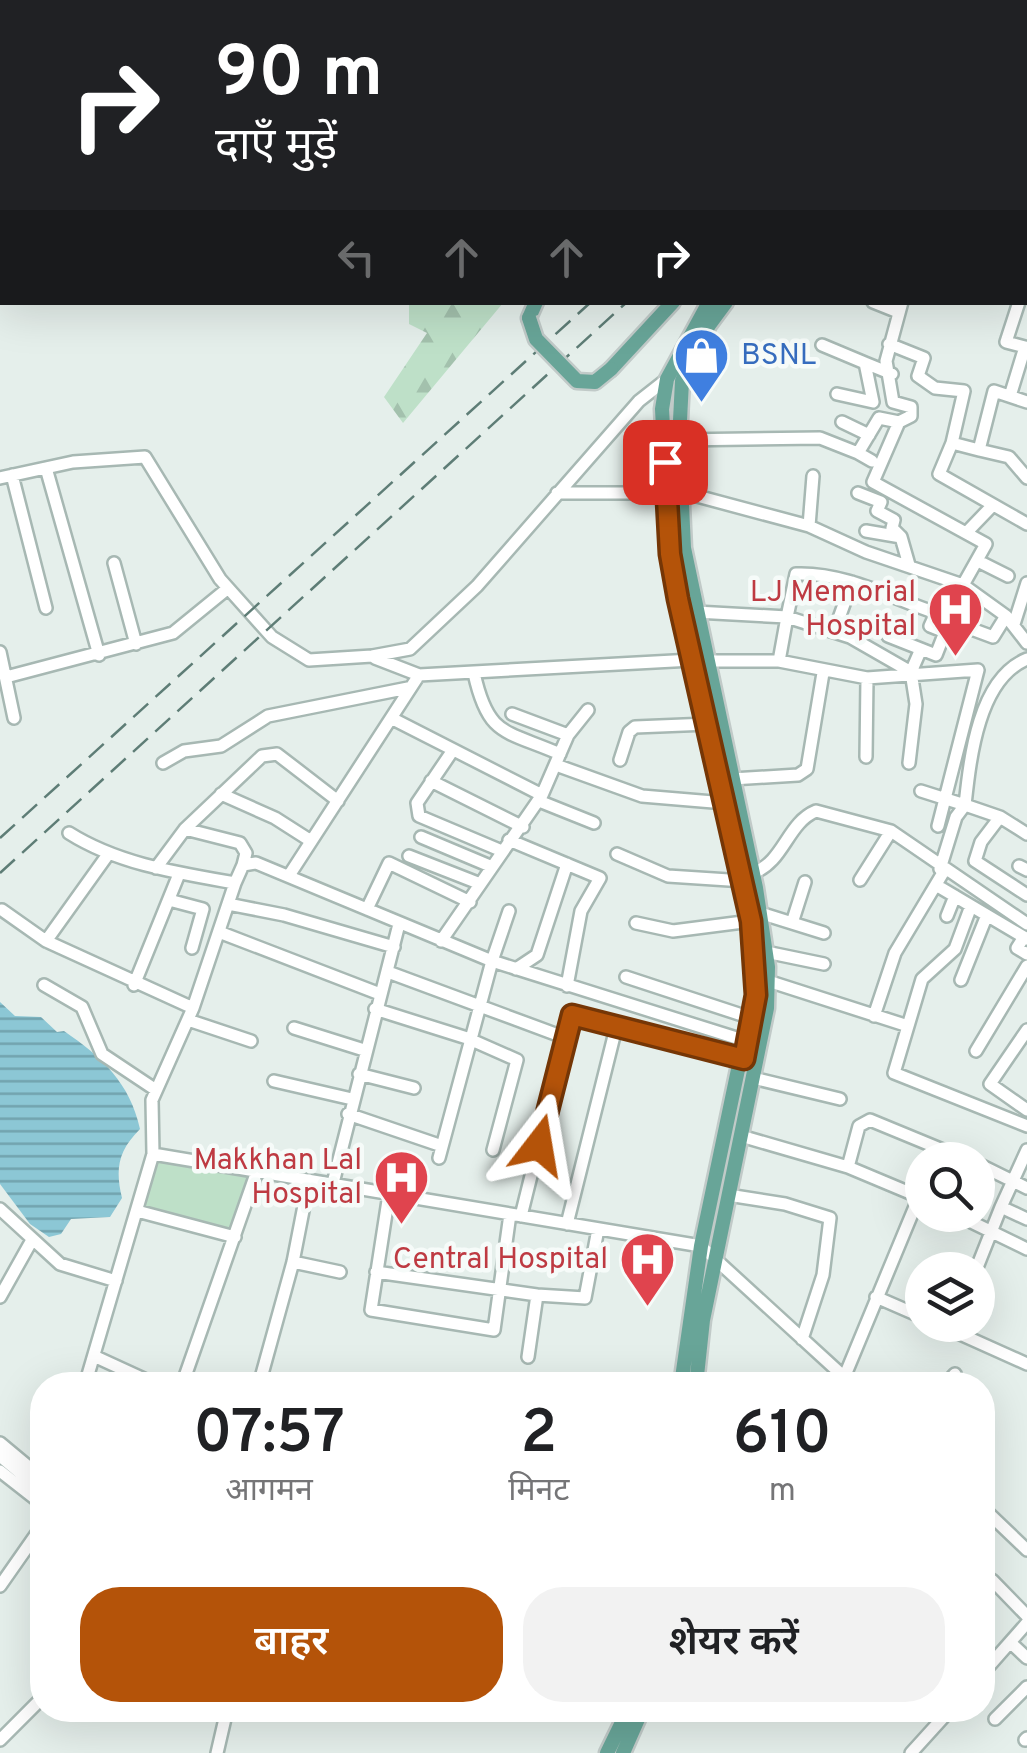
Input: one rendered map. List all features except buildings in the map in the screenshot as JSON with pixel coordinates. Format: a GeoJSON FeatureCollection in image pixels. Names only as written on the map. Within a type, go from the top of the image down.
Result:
{"type":"FeatureCollection","features":[{"type":"Feature","properties":{"kind":"main road"},"geometry":{"type":"LineString","coordinates":[[534,305],[528,318],[536,339],[577,380],[595,382],[670,305]]}},
{"type":"Feature","properties":{"kind":"main road"},"geometry":{"type":"LineString","coordinates":[[622,357],[628,357],[683,305]]}},
{"type":"Feature","properties":{"kind":"main road"},"geometry":{"type":"LineString","coordinates":[[707,305],[667,380],[662,409],[696,612],[708,724],[725,803],[748,877]]}},
{"type":"Feature","properties":{"kind":"main road"},"geometry":{"type":"LineString","coordinates":[[698,1372],[716,1256],[768,1008],[766,952],[748,877],[732,779],[670,554],[682,381],[709,325],[724,305]]}},
{"type":"Feature","properties":{"kind":"main road"},"geometry":{"type":"LineString","coordinates":[[683,1372],[702,1246],[752,1018],[757,980],[756,917]]}},
{"type":"Feature","properties":{"kind":"main road"},"geometry":{"type":"LineString","coordinates":[[607,1753],[622,1722]]}},
{"type":"Feature","properties":{"kind":"main road"},"geometry":{"type":"LineString","coordinates":[[623,1753],[636,1722]]}},
{"type":"Feature","properties":{"kind":"street"},"geometry":{"type":"LineString","coordinates":[[1010,396],[1025,348],[1006,342],[1018,305]]}},
{"type":"Feature","properties":{"kind":"street"},"geometry":{"type":"LineString","coordinates":[[858,453],[879,418],[899,422],[912,416],[911,407],[893,402],[892,374],[886,361],[900,307]]}},
{"type":"Feature","properties":{"kind":"street"},"geometry":{"type":"LineString","coordinates":[[890,344],[924,358],[918,376],[935,388],[964,391],[952,442],[939,474],[1027,524]]}},
{"type":"Feature","properties":{"kind":"street"},"geometry":{"type":"LineString","coordinates":[[822,345],[892,374]]}},
{"type":"Feature","properties":{"kind":"street"},"geometry":{"type":"LineString","coordinates":[[865,363],[873,402],[842,395],[842,418],[869,435]]}},
{"type":"Feature","properties":{"kind":"street"},"geometry":{"type":"LineString","coordinates":[[46,608],[6,477],[46,468],[146,457],[227,589],[272,637],[310,660],[410,649],[477,586],[639,402],[667,380]]}},
{"type":"Feature","properties":{"kind":"street"},"geometry":{"type":"LineString","coordinates":[[979,450],[994,391],[1027,402]]}},
{"type":"Feature","properties":{"kind":"street"},"geometry":{"type":"LineString","coordinates":[[873,482],[899,422]]}},
{"type":"Feature","properties":{"kind":"street"},"geometry":{"type":"LineString","coordinates":[[679,440],[820,438],[872,462]]}},
{"type":"Feature","properties":{"kind":"street"},"geometry":{"type":"LineString","coordinates":[[952,442],[1009,456],[1027,478]]}},
{"type":"Feature","properties":{"kind":"street"},"geometry":{"type":"LineString","coordinates":[[46,468],[99,655]]}},
{"type":"Feature","properties":{"kind":"street"},"geometry":{"type":"LineString","coordinates":[[857,474],[986,544],[963,586]]}},
{"type":"Feature","properties":{"kind":"street"},"geometry":{"type":"LineString","coordinates":[[808,526],[814,476]]}},
{"type":"Feature","properties":{"kind":"street"},"geometry":{"type":"LineString","coordinates":[[557,493],[675,492],[808,526],[866,552],[963,586],[1010,620],[1027,642]]}},
{"type":"Feature","properties":{"kind":"street"},"geometry":{"type":"LineString","coordinates":[[858,492],[881,502],[877,511],[894,520],[892,528],[901,538],[909,564]]}},
{"type":"Feature","properties":{"kind":"street"},"geometry":{"type":"LineString","coordinates":[[967,532],[993,504]]}},
{"type":"Feature","properties":{"kind":"street"},"geometry":{"type":"LineString","coordinates":[[866,531],[901,538]]}},
{"type":"Feature","properties":{"kind":"street"},"geometry":{"type":"LineString","coordinates":[[978,560],[1008,576]]}},
{"type":"Feature","properties":{"kind":"street"},"geometry":{"type":"LineString","coordinates":[[114,563],[136,644]]}},
{"type":"Feature","properties":{"kind":"street"},"geometry":{"type":"LineString","coordinates":[[779,660],[796,574],[852,582],[936,613],[930,626],[944,632]]}},
{"type":"Feature","properties":{"kind":"street"},"geometry":{"type":"LineString","coordinates":[[834,632],[852,582]]}},
{"type":"Feature","properties":{"kind":"street"},"geometry":{"type":"LineString","coordinates":[[888,636],[936,655],[950,621],[994,637],[1010,620],[1027,582]]}},
{"type":"Feature","properties":{"kind":"street"},"geometry":{"type":"LineString","coordinates":[[6,677],[173,633],[227,589]]}},
{"type":"Feature","properties":{"kind":"street"},"geometry":{"type":"LineString","coordinates":[[696,612],[787,617],[834,632],[912,672]]}},
{"type":"Feature","properties":{"kind":"street"},"geometry":{"type":"LineString","coordinates":[[910,763],[916,704],[912,672],[920,649]]}},
{"type":"Feature","properties":{"kind":"street"},"geometry":{"type":"LineString","coordinates":[[0,652],[14,718]]}},
{"type":"Feature","properties":{"kind":"street"},"geometry":{"type":"LineString","coordinates":[[372,656],[419,675],[779,660],[824,673],[866,678],[978,670],[938,826]]}},
{"type":"Feature","properties":{"kind":"street"},"geometry":{"type":"LineString","coordinates":[[874,1016],[895,953],[942,870],[956,817],[966,805],[975,742],[991,697],[1000,678],[1027,659]]}},
{"type":"Feature","properties":{"kind":"street"},"geometry":{"type":"LineString","coordinates":[[474,673],[482,711],[498,727],[558,760],[642,796],[725,803]]}},
{"type":"Feature","properties":{"kind":"street"},"geometry":{"type":"LineString","coordinates":[[732,779],[798,775],[806,769],[824,673]]}},
{"type":"Feature","properties":{"kind":"street"},"geometry":{"type":"LineString","coordinates":[[290,874],[419,675]]}},
{"type":"Feature","properties":{"kind":"street"},"geometry":{"type":"LineString","coordinates":[[866,678],[866,757]]}},
{"type":"Feature","properties":{"kind":"street"},"geometry":{"type":"LineString","coordinates":[[163,763],[184,752],[221,746],[268,716],[408,688]]}},
{"type":"Feature","properties":{"kind":"street"},"geometry":{"type":"LineString","coordinates":[[441,941],[490,866],[523,828],[568,735],[588,710]]}},
{"type":"Feature","properties":{"kind":"street"},"geometry":{"type":"LineString","coordinates":[[512,714],[568,735]]}},
{"type":"Feature","properties":{"kind":"street"},"geometry":{"type":"LineString","coordinates":[[393,719],[594,823]]}},
{"type":"Feature","properties":{"kind":"street"},"geometry":{"type":"LineString","coordinates":[[620,760],[631,728],[650,724],[708,724]]}},
{"type":"Feature","properties":{"kind":"street"},"geometry":{"type":"LineString","coordinates":[[453,750],[417,802],[419,816],[600,878],[581,911],[567,986]]}},
{"type":"Feature","properties":{"kind":"street"},"geometry":{"type":"LineString","coordinates":[[156,868],[185,829],[262,756],[277,754],[338,801]]}},
{"type":"Feature","properties":{"kind":"street"},"geometry":{"type":"LineString","coordinates":[[430,781],[523,828]]}},
{"type":"Feature","properties":{"kind":"street"},"geometry":{"type":"LineString","coordinates":[[921,791],[1000,818],[1027,834]]}},
{"type":"Feature","properties":{"kind":"street"},"geometry":{"type":"LineString","coordinates":[[221,794],[275,818],[311,841]]}},
{"type":"Feature","properties":{"kind":"street"},"geometry":{"type":"LineString","coordinates":[[618,854],[668,876],[748,877],[772,864],[803,817],[816,810],[891,831],[1026,933]]}},
{"type":"Feature","properties":{"kind":"street"},"geometry":{"type":"LineString","coordinates":[[1000,818],[982,842],[976,861],[1027,895]]}},
{"type":"Feature","properties":{"kind":"street"},"geometry":{"type":"LineString","coordinates":[[90,1372],[153,1154],[149,1123],[156,1090],[191,1014],[246,853],[240,843],[185,829]]}},
{"type":"Feature","properties":{"kind":"street"},"geometry":{"type":"LineString","coordinates":[[860,880],[891,831]]}},
{"type":"Feature","properties":{"kind":"street"},"geometry":{"type":"LineString","coordinates":[[68,833],[109,853],[156,868],[235,883]]}},
{"type":"Feature","properties":{"kind":"street"},"geometry":{"type":"LineString","coordinates":[[421,837],[490,866]]}},
{"type":"Feature","properties":{"kind":"street"},"geometry":{"type":"LineString","coordinates":[[46,941],[109,853]]}},
{"type":"Feature","properties":{"kind":"street"},"geometry":{"type":"LineString","coordinates":[[409,856],[478,883]]}},
{"type":"Feature","properties":{"kind":"street"},"geometry":{"type":"LineString","coordinates":[[243,865],[256,863],[290,874],[492,961],[746,1041]]}},
{"type":"Feature","properties":{"kind":"street"},"geometry":{"type":"LineString","coordinates":[[367,909],[389,863],[470,902]]}},
{"type":"Feature","properties":{"kind":"street"},"geometry":{"type":"LineString","coordinates":[[516,969],[537,955],[567,864]]}},
{"type":"Feature","properties":{"kind":"street"},"geometry":{"type":"LineString","coordinates":[[134,984],[179,874]]}},
{"type":"Feature","properties":{"kind":"street"},"geometry":{"type":"LineString","coordinates":[[792,923],[805,882]]}},
{"type":"Feature","properties":{"kind":"street"},"geometry":{"type":"LineString","coordinates":[[941,888],[1026,933]]}},
{"type":"Feature","properties":{"kind":"street"},"geometry":{"type":"LineString","coordinates":[[947,916],[956,896]]}},
{"type":"Feature","properties":{"kind":"street"},"geometry":{"type":"LineString","coordinates":[[169,900],[203,909],[192,948]]}},
{"type":"Feature","properties":{"kind":"street"},"geometry":{"type":"LineString","coordinates":[[228,904],[284,914],[394,948]]}},
{"type":"Feature","properties":{"kind":"street"},"geometry":{"type":"LineString","coordinates":[[971,906],[955,949],[922,979],[894,1073],[1027,1126]]}},
{"type":"Feature","properties":{"kind":"street"},"geometry":{"type":"LineString","coordinates":[[2,910],[46,941],[251,1042]]}},
{"type":"Feature","properties":{"kind":"street"},"geometry":{"type":"LineString","coordinates":[[348,1114],[440,1152],[468,1038],[508,911]]}},
{"type":"Feature","properties":{"kind":"street"},"geometry":{"type":"LineString","coordinates":[[961,980],[987,915]]}},
{"type":"Feature","properties":{"kind":"street"},"geometry":{"type":"LineString","coordinates":[[636,923],[673,931],[756,917],[824,933]]}},
{"type":"Feature","properties":{"kind":"street"},"geometry":{"type":"LineString","coordinates":[[333,1183],[399,924]]}},
{"type":"Feature","properties":{"kind":"street"},"geometry":{"type":"LineString","coordinates":[[219,932],[380,994]]}},
{"type":"Feature","properties":{"kind":"street"},"geometry":{"type":"LineString","coordinates":[[1026,933],[1017,948],[1027,954]]}},
{"type":"Feature","properties":{"kind":"street"},"geometry":{"type":"LineString","coordinates":[[766,952],[824,964]]}},
{"type":"Feature","properties":{"kind":"street"},"geometry":{"type":"LineString","coordinates":[[976,1051],[1027,966]]}},
{"type":"Feature","properties":{"kind":"street"},"geometry":{"type":"LineString","coordinates":[[388,972],[566,1038]]}},
{"type":"Feature","properties":{"kind":"street"},"geometry":{"type":"LineString","coordinates":[[626,977],[752,1018]]}},
{"type":"Feature","properties":{"kind":"street"},"geometry":{"type":"LineString","coordinates":[[768,981],[908,1026]]}},
{"type":"Feature","properties":{"kind":"street"},"geometry":{"type":"LineString","coordinates":[[44,985],[82,1007],[102,1054],[156,1090]]}},
{"type":"Feature","properties":{"kind":"street"},"geometry":{"type":"LineString","coordinates":[[375,1009],[468,1038],[518,1060],[493,1150]]}},
{"type":"Feature","properties":{"kind":"street"},"geometry":{"type":"LineString","coordinates":[[389,1194],[370,1310],[494,1330],[516,1215],[572,1015],[744,1059]]}},
{"type":"Feature","properties":{"kind":"street"},"geometry":{"type":"LineString","coordinates":[[294,1028],[364,1050]]}},
{"type":"Feature","properties":{"kind":"street"},"geometry":{"type":"LineString","coordinates":[[567,1224],[616,1028]]}},
{"type":"Feature","properties":{"kind":"street"},"geometry":{"type":"LineString","coordinates":[[1025,1035],[990,1084],[1027,1110]]}},
{"type":"Feature","properties":{"kind":"street"},"geometry":{"type":"LineString","coordinates":[[359,1074],[414,1088]]}},
{"type":"Feature","properties":{"kind":"street"},"geometry":{"type":"LineString","coordinates":[[754,1078],[840,1098]]}},
{"type":"Feature","properties":{"kind":"street"},"geometry":{"type":"LineString","coordinates":[[274,1082],[352,1099]]}},
{"type":"Feature","properties":{"kind":"street"},"geometry":{"type":"LineString","coordinates":[[848,1167],[859,1126],[870,1120],[923,1142]]}},
{"type":"Feature","properties":{"kind":"street"},"geometry":{"type":"LineString","coordinates":[[741,1136],[848,1167],[905,1190]]}},
{"type":"Feature","properties":{"kind":"street"},"geometry":{"type":"LineString","coordinates":[[153,1154],[702,1246],[836,1372]]}},
{"type":"Feature","properties":{"kind":"street"},"geometry":{"type":"LineString","coordinates":[[995,1224],[1026,1156]]}},
{"type":"Feature","properties":{"kind":"street"},"geometry":{"type":"LineString","coordinates":[[187,1372],[257,1171]]}},
{"type":"Feature","properties":{"kind":"street"},"geometry":{"type":"LineString","coordinates":[[995,1172],[1027,1188]]}},
{"type":"Feature","properties":{"kind":"street"},"geometry":{"type":"LineString","coordinates":[[263,1372],[293,1262],[308,1180]]}},
{"type":"Feature","properties":{"kind":"street"},"geometry":{"type":"LineString","coordinates":[[728,1195],[785,1204],[830,1218],[822,1275],[802,1338]]}},
{"type":"Feature","properties":{"kind":"street"},"geometry":{"type":"LineString","coordinates":[[1002,1207],[1027,1220]]}},
{"type":"Feature","properties":{"kind":"street"},"geometry":{"type":"LineString","coordinates":[[0,1209],[60,1264],[116,1282]]}},
{"type":"Feature","properties":{"kind":"street"},"geometry":{"type":"LineString","coordinates":[[137,1211],[234,1238]]}},
{"type":"Feature","properties":{"kind":"street"},"geometry":{"type":"LineString","coordinates":[[376,1272],[537,1295],[586,1298],[598,1229]]}},
{"type":"Feature","properties":{"kind":"street"},"geometry":{"type":"LineString","coordinates":[[849,1372],[876,1296],[905,1232]]}},
{"type":"Feature","properties":{"kind":"street"},"geometry":{"type":"LineString","coordinates":[[984,1252],[992,1232],[1027,1248]]}},
{"type":"Feature","properties":{"kind":"street"},"geometry":{"type":"LineString","coordinates":[[0,1297],[32,1240]]}},
{"type":"Feature","properties":{"kind":"street"},"geometry":{"type":"LineString","coordinates":[[293,1262],[340,1272]]}},
{"type":"Feature","properties":{"kind":"street"},"geometry":{"type":"LineString","coordinates":[[528,1357],[537,1295]]}},
{"type":"Feature","properties":{"kind":"street"},"geometry":{"type":"LineString","coordinates":[[876,1296],[905,1309]]}},
{"type":"Feature","properties":{"kind":"street"},"geometry":{"type":"LineString","coordinates":[[980,1342],[1027,1364]]}},
{"type":"Feature","properties":{"kind":"street"},"geometry":{"type":"LineString","coordinates":[[96,1357],[129,1372]]}},
{"type":"Feature","properties":{"kind":"street"},"geometry":{"type":"LineString","coordinates":[[0,1443],[30,1468]]}},
{"type":"Feature","properties":{"kind":"street"},"geometry":{"type":"LineString","coordinates":[[0,1456],[30,1481]]}},
{"type":"Feature","properties":{"kind":"street"},"geometry":{"type":"LineString","coordinates":[[0,1491],[4,1475],[30,1495]]}},
{"type":"Feature","properties":{"kind":"street"},"geometry":{"type":"LineString","coordinates":[[995,1519],[1027,1550]]}},
{"type":"Feature","properties":{"kind":"street"},"geometry":{"type":"LineString","coordinates":[[0,1586],[30,1543]]}},
{"type":"Feature","properties":{"kind":"street"},"geometry":{"type":"LineString","coordinates":[[995,1583],[1027,1620],[995,1660]]}},
{"type":"Feature","properties":{"kind":"street"},"geometry":{"type":"LineString","coordinates":[[1011,1643],[1027,1658]]}},
{"type":"Feature","properties":{"kind":"street"},"geometry":{"type":"LineString","coordinates":[[995,1720],[1027,1687]]}},
{"type":"Feature","properties":{"kind":"street"},"geometry":{"type":"LineString","coordinates":[[0,1740],[30,1710]]}},
{"type":"Feature","properties":{"kind":"street"},"geometry":{"type":"LineString","coordinates":[[217,1753],[224,1722]]}},
{"type":"Feature","properties":{"kind":"street"},"geometry":{"type":"LineString","coordinates":[[911,1753],[939,1722]]}},
{"type":"Feature","properties":{"kind":"green space"},"geometry":{"type":"Polygon","coordinates":[[[409,305],[501,305],[403,423],[384,397],[427,333],[409,324],[409,305]]]}},
{"type":"Feature","properties":{"kind":"green space"},"geometry":{"type":"Polygon","coordinates":[[[156,1158],[252,1173],[232,1234],[141,1209],[156,1158]]]}},
{"type":"Feature","properties":{"kind":"water"},"geometry":{"type":"Polygon","coordinates":[[[0,1002],[15,1016],[41,1017],[57,1032],[64,1031],[78,1041],[112,1072],[129,1098],[140,1129],[123,1153],[119,1169],[122,1198],[110,1217],[71,1219],[61,1234],[49,1237],[30,1224],[0,1184],[0,1002]]]}},
{"type":"Feature","properties":{"kind":"railway"},"geometry":{"type":"LineString","coordinates":[[0,838],[588,305]]}},
{"type":"Feature","properties":{"kind":"railway"},"geometry":{"type":"LineString","coordinates":[[0,873],[624,305]]}},
{"type":"Feature","properties":{"kind":"place","name":"BSNL"},"geometry":{"type":"Point","coordinates":[702,405]}},
{"type":"Feature","properties":{"kind":"place","name":"LJ Memorial Hospital"},"geometry":{"type":"Point","coordinates":[955,659]}},
{"type":"Feature","properties":{"kind":"place","name":"Makkhan Lal Hospital"},"geometry":{"type":"Point","coordinates":[401,1227]}},
{"type":"Feature","properties":{"kind":"place","name":"Central Hospital"},"geometry":{"type":"Point","coordinates":[647,1309]}},
{"type":"Feature","properties":{"kind":"route"},"geometry":{"type":"LineString","coordinates":[[539,1145],[572,1015],[744,1059],[756,995],[756,963],[744,881],[670,554],[665,462]]}}]}
